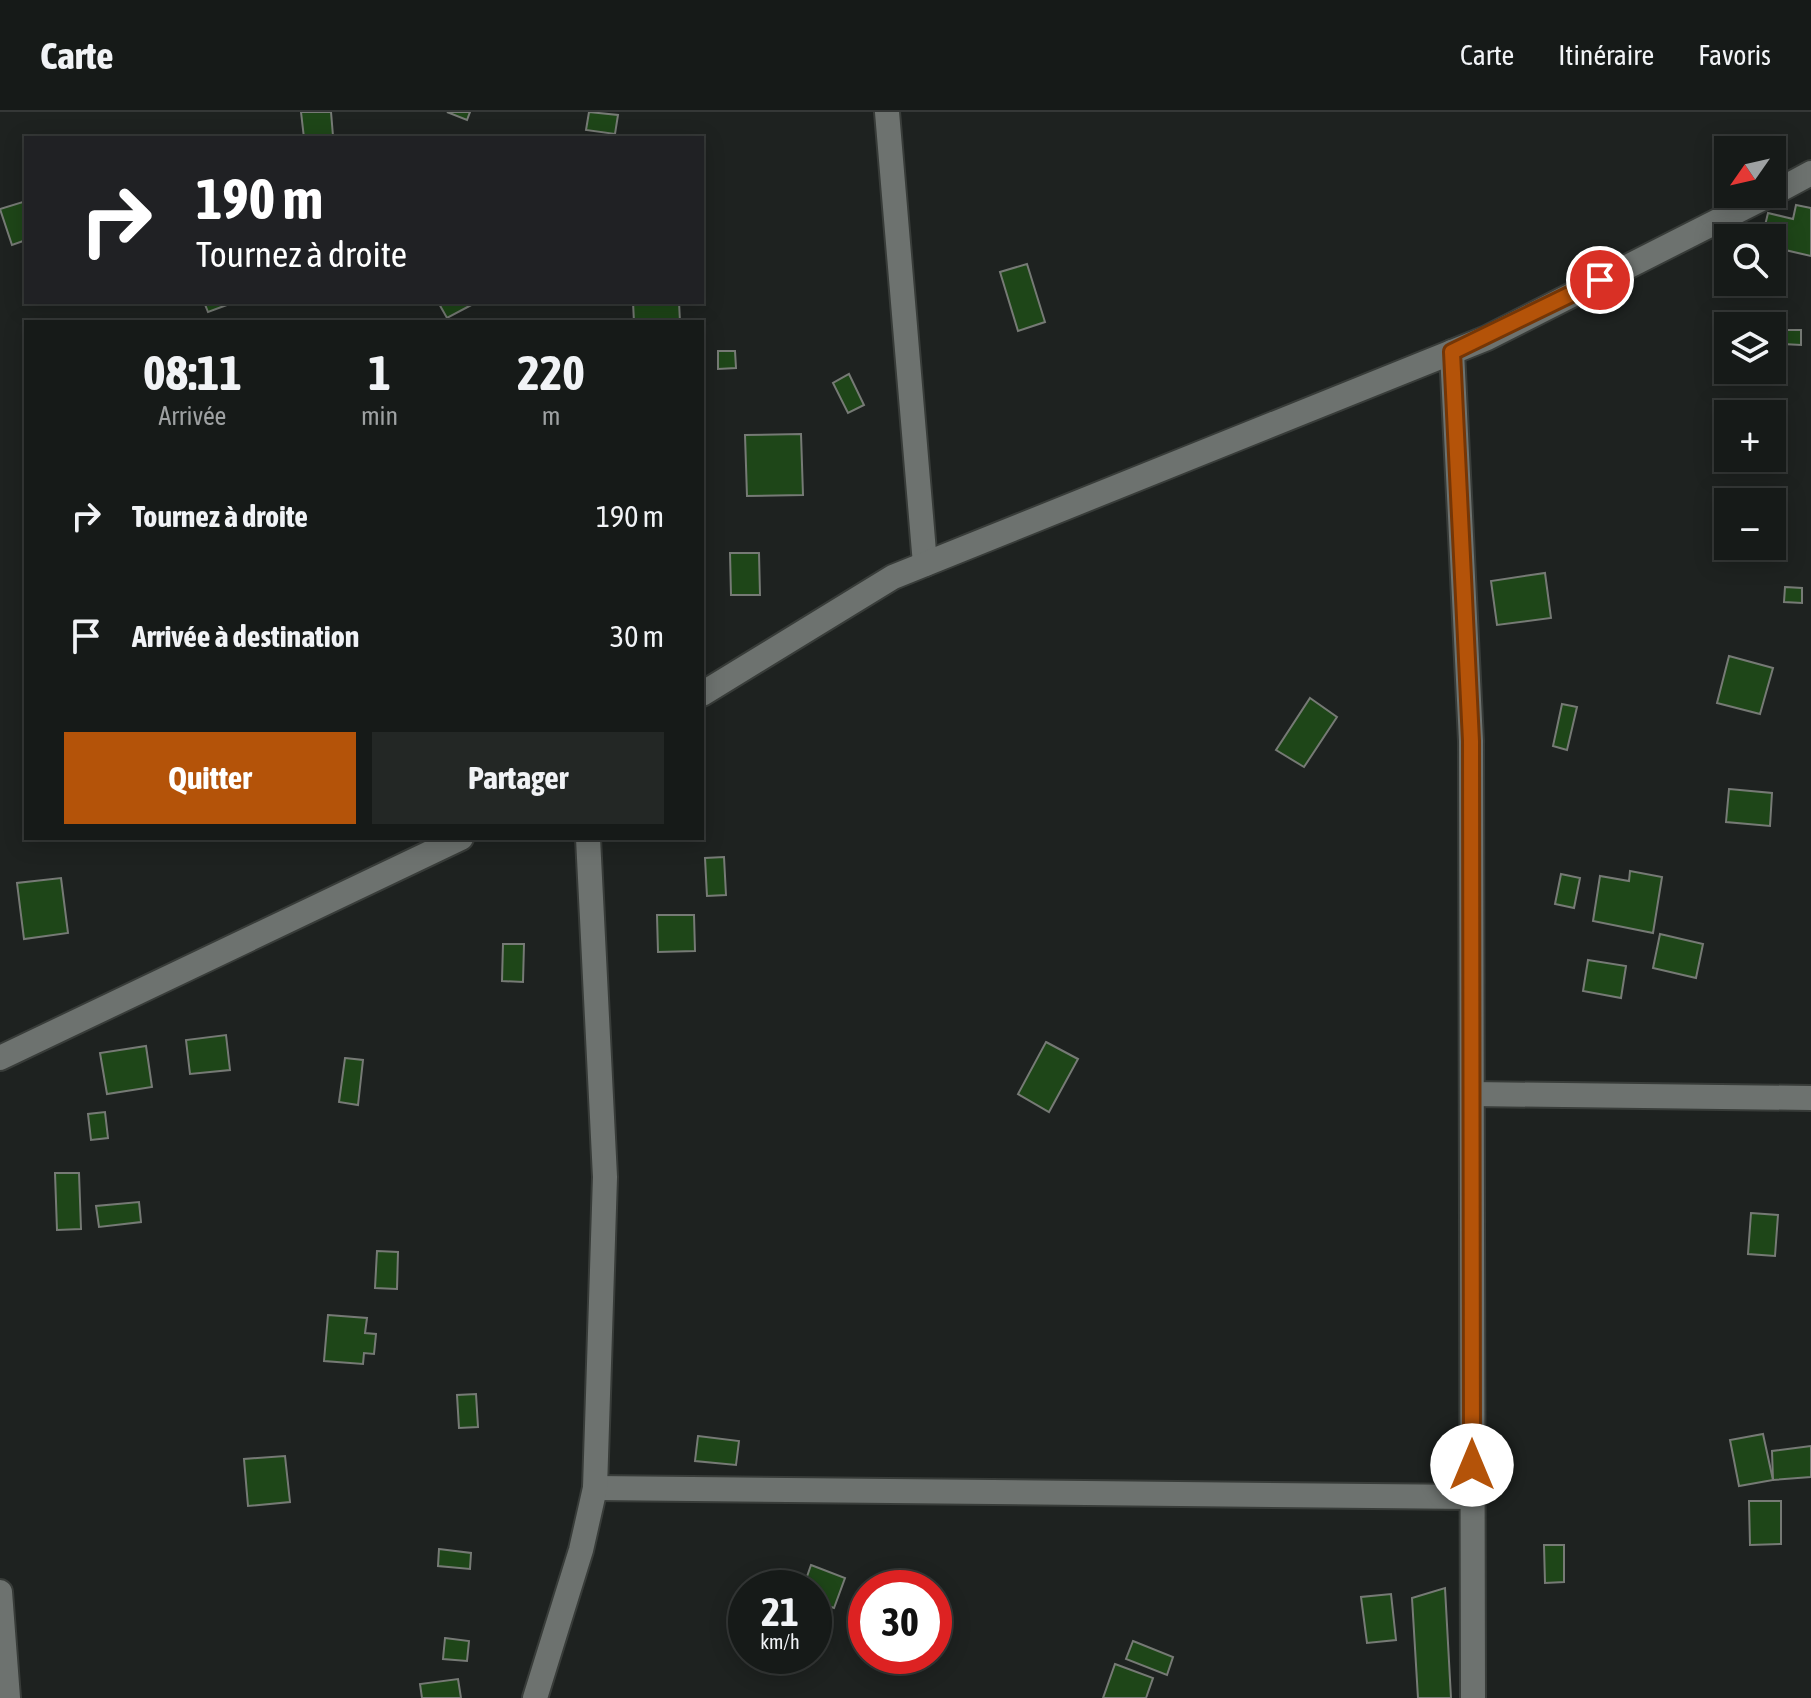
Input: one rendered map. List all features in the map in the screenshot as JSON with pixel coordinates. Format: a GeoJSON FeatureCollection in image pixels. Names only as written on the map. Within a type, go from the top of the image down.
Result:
{"type":"FeatureCollection","features":[{"type":"Feature","properties":{"kind":"street"},"geometry":{"type":"LineString","coordinates":[[887,112],[925,564]]}},
{"type":"Feature","properties":{"kind":"street"},"geometry":{"type":"LineString","coordinates":[[1786,186],[1811,173]]}},
{"type":"Feature","properties":{"kind":"street"},"geometry":{"type":"LineString","coordinates":[[704,693],[893,577],[1452,352],[1744,208]]}},
{"type":"Feature","properties":{"kind":"street"},"geometry":{"type":"LineString","coordinates":[[1452,352],[1471,741],[1473,1698]]}},
{"type":"Feature","properties":{"kind":"street"},"geometry":{"type":"LineString","coordinates":[[0,1058],[457,840]]}},
{"type":"Feature","properties":{"kind":"street"},"geometry":{"type":"LineString","coordinates":[[535,1698],[581,1550],[595,1488],[605,1177],[588,840]]}},
{"type":"Feature","properties":{"kind":"street"},"geometry":{"type":"LineString","coordinates":[[1472,1094],[1811,1098]]}},
{"type":"Feature","properties":{"kind":"street"},"geometry":{"type":"LineString","coordinates":[[595,1488],[1472,1497]]}},
{"type":"Feature","properties":{"kind":"street"},"geometry":{"type":"LineString","coordinates":[[0,1592],[8,1698]]}},
{"type":"Feature","properties":{"kind":"building"},"geometry":{"type":"Polygon","coordinates":[[[301,112],[331,112],[333,136],[304,136],[301,112]]]}},
{"type":"Feature","properties":{"kind":"building"},"geometry":{"type":"Polygon","coordinates":[[[447,112],[470,112],[467,120],[447,112]]]}},
{"type":"Feature","properties":{"kind":"building"},"geometry":{"type":"Polygon","coordinates":[[[589,112],[618,115],[615,134],[586,130],[589,112]]]}},
{"type":"Feature","properties":{"kind":"building"},"geometry":{"type":"Polygon","coordinates":[[[24,202],[24,241],[12,245],[0,209],[24,202]]]}},
{"type":"Feature","properties":{"kind":"building"},"geometry":{"type":"Polygon","coordinates":[[[1796,205],[1811,208],[1811,256],[1786,250],[1786,224],[1765,224],[1768,213],[1793,219],[1796,205]]]}},
{"type":"Feature","properties":{"kind":"building"},"geometry":{"type":"Polygon","coordinates":[[[1027,264],[1045,322],[1018,331],[1000,272],[1027,264]]]}},
{"type":"Feature","properties":{"kind":"building"},"geometry":{"type":"Polygon","coordinates":[[[205,304],[230,304],[208,312],[205,304]]]}},
{"type":"Feature","properties":{"kind":"building"},"geometry":{"type":"Polygon","coordinates":[[[439,304],[473,304],[447,318],[439,304]]]}},
{"type":"Feature","properties":{"kind":"building"},"geometry":{"type":"Polygon","coordinates":[[[633,304],[679,304],[680,320],[634,320],[633,304]]]}},
{"type":"Feature","properties":{"kind":"building"},"geometry":{"type":"Polygon","coordinates":[[[1786,330],[1801,330],[1801,345],[1786,344],[1786,330]]]}},
{"type":"Feature","properties":{"kind":"building"},"geometry":{"type":"Polygon","coordinates":[[[718,351],[735,351],[736,368],[718,369],[718,351]]]}},
{"type":"Feature","properties":{"kind":"building"},"geometry":{"type":"Polygon","coordinates":[[[849,374],[864,405],[848,413],[833,383],[849,374]]]}},
{"type":"Feature","properties":{"kind":"building"},"geometry":{"type":"Polygon","coordinates":[[[801,434],[803,495],[747,496],[745,435],[801,434]]]}},
{"type":"Feature","properties":{"kind":"building"},"geometry":{"type":"Polygon","coordinates":[[[730,553],[759,553],[760,595],[731,595],[730,553]]]}},
{"type":"Feature","properties":{"kind":"building"},"geometry":{"type":"Polygon","coordinates":[[[1545,573],[1551,618],[1497,625],[1491,581],[1545,573]]]}},
{"type":"Feature","properties":{"kind":"building"},"geometry":{"type":"Polygon","coordinates":[[[1785,587],[1802,588],[1802,603],[1784,602],[1785,587]]]}},
{"type":"Feature","properties":{"kind":"building"},"geometry":{"type":"Polygon","coordinates":[[[1729,656],[1773,668],[1760,714],[1717,703],[1729,656]]]}},
{"type":"Feature","properties":{"kind":"building"},"geometry":{"type":"Polygon","coordinates":[[[1310,698],[1337,717],[1304,767],[1276,750],[1310,698]]]}},
{"type":"Feature","properties":{"kind":"building"},"geometry":{"type":"Polygon","coordinates":[[[1562,704],[1577,707],[1567,750],[1553,746],[1562,704]]]}},
{"type":"Feature","properties":{"kind":"building"},"geometry":{"type":"Polygon","coordinates":[[[1729,789],[1772,793],[1770,826],[1726,822],[1729,789]]]}},
{"type":"Feature","properties":{"kind":"building"},"geometry":{"type":"Polygon","coordinates":[[[724,857],[726,895],[707,896],[705,858],[724,857]]]}},
{"type":"Feature","properties":{"kind":"building"},"geometry":{"type":"Polygon","coordinates":[[[1630,871],[1662,877],[1653,933],[1593,921],[1600,876],[1629,881],[1630,871]]]}},
{"type":"Feature","properties":{"kind":"building"},"geometry":{"type":"Polygon","coordinates":[[[1561,874],[1580,878],[1574,908],[1555,904],[1561,874]]]}},
{"type":"Feature","properties":{"kind":"building"},"geometry":{"type":"Polygon","coordinates":[[[61,878],[68,933],[24,939],[17,883],[61,878]]]}},
{"type":"Feature","properties":{"kind":"building"},"geometry":{"type":"Polygon","coordinates":[[[657,915],[694,915],[695,951],[658,952],[657,915]]]}},
{"type":"Feature","properties":{"kind":"building"},"geometry":{"type":"Polygon","coordinates":[[[1660,934],[1703,944],[1696,978],[1653,968],[1660,934]]]}},
{"type":"Feature","properties":{"kind":"building"},"geometry":{"type":"Polygon","coordinates":[[[503,944],[524,944],[523,982],[502,981],[503,944]]]}},
{"type":"Feature","properties":{"kind":"building"},"geometry":{"type":"Polygon","coordinates":[[[1588,960],[1626,966],[1621,998],[1583,991],[1588,960]]]}},
{"type":"Feature","properties":{"kind":"building"},"geometry":{"type":"Polygon","coordinates":[[[226,1035],[230,1070],[190,1074],[186,1040],[226,1035]]]}},
{"type":"Feature","properties":{"kind":"building"},"geometry":{"type":"Polygon","coordinates":[[[1046,1042],[1078,1059],[1049,1112],[1018,1094],[1046,1042]]]}},
{"type":"Feature","properties":{"kind":"building"},"geometry":{"type":"Polygon","coordinates":[[[146,1046],[152,1087],[107,1094],[100,1053],[146,1046]]]}},
{"type":"Feature","properties":{"kind":"building"},"geometry":{"type":"Polygon","coordinates":[[[345,1058],[363,1060],[358,1105],[339,1102],[345,1058]]]}},
{"type":"Feature","properties":{"kind":"building"},"geometry":{"type":"Polygon","coordinates":[[[105,1112],[108,1138],[91,1140],[88,1114],[105,1112]]]}},
{"type":"Feature","properties":{"kind":"building"},"geometry":{"type":"Polygon","coordinates":[[[55,1173],[79,1173],[81,1229],[57,1230],[55,1173]]]}},
{"type":"Feature","properties":{"kind":"building"},"geometry":{"type":"Polygon","coordinates":[[[139,1202],[141,1222],[99,1227],[96,1206],[139,1202]]]}},
{"type":"Feature","properties":{"kind":"building"},"geometry":{"type":"Polygon","coordinates":[[[1751,1213],[1778,1215],[1775,1256],[1748,1254],[1751,1213]]]}},
{"type":"Feature","properties":{"kind":"building"},"geometry":{"type":"Polygon","coordinates":[[[377,1251],[398,1252],[397,1289],[375,1288],[377,1251]]]}},
{"type":"Feature","properties":{"kind":"building"},"geometry":{"type":"Polygon","coordinates":[[[328,1315],[367,1318],[365,1333],[376,1334],[374,1354],[364,1353],[363,1364],[324,1361],[328,1315]]]}},
{"type":"Feature","properties":{"kind":"building"},"geometry":{"type":"Polygon","coordinates":[[[476,1394],[478,1427],[459,1428],[457,1395],[476,1394]]]}},
{"type":"Feature","properties":{"kind":"building"},"geometry":{"type":"Polygon","coordinates":[[[1763,1434],[1773,1480],[1739,1486],[1730,1440],[1763,1434]]]}},
{"type":"Feature","properties":{"kind":"building"},"geometry":{"type":"Polygon","coordinates":[[[698,1436],[739,1441],[736,1465],[695,1461],[698,1436]]]}},
{"type":"Feature","properties":{"kind":"building"},"geometry":{"type":"Polygon","coordinates":[[[1811,1446],[1811,1477],[1773,1480],[1772,1451],[1811,1446]]]}},
{"type":"Feature","properties":{"kind":"building"},"geometry":{"type":"Polygon","coordinates":[[[285,1456],[290,1502],[248,1506],[244,1459],[285,1456]]]}},
{"type":"Feature","properties":{"kind":"building"},"geometry":{"type":"Polygon","coordinates":[[[1749,1501],[1781,1501],[1781,1544],[1750,1545],[1749,1501]]]}},
{"type":"Feature","properties":{"kind":"building"},"geometry":{"type":"Polygon","coordinates":[[[1544,1545],[1564,1545],[1564,1582],[1545,1583],[1544,1545]]]}},
{"type":"Feature","properties":{"kind":"building"},"geometry":{"type":"Polygon","coordinates":[[[439,1549],[471,1553],[470,1569],[438,1566],[439,1549]]]}},
{"type":"Feature","properties":{"kind":"building"},"geometry":{"type":"Polygon","coordinates":[[[832,1573],[845,1578],[832,1607],[832,1573]]]}},
{"type":"Feature","properties":{"kind":"building"},"geometry":{"type":"Polygon","coordinates":[[[1445,1588],[1451,1698],[1418,1698],[1412,1598],[1445,1588]]]}},
{"type":"Feature","properties":{"kind":"building"},"geometry":{"type":"Polygon","coordinates":[[[1391,1594],[1396,1640],[1367,1643],[1361,1597],[1391,1594]]]}},
{"type":"Feature","properties":{"kind":"building"},"geometry":{"type":"Polygon","coordinates":[[[445,1638],[469,1641],[467,1661],[443,1659],[445,1638]]]}},
{"type":"Feature","properties":{"kind":"building"},"geometry":{"type":"Polygon","coordinates":[[[1133,1641],[1173,1657],[1167,1675],[1126,1659],[1133,1641]]]}},
{"type":"Feature","properties":{"kind":"building"},"geometry":{"type":"Polygon","coordinates":[[[1115,1664],[1153,1678],[1146,1698],[1103,1698],[1115,1664]]]}},
{"type":"Feature","properties":{"kind":"building"},"geometry":{"type":"Polygon","coordinates":[[[458,1679],[461,1698],[422,1698],[420,1684],[458,1679]]]}},
{"type":"Feature","properties":{"kind":"route"},"geometry":{"type":"LineString","coordinates":[[1472,1465],[1471,741],[1452,352],[1487,338],[1600,280]]}}]}
